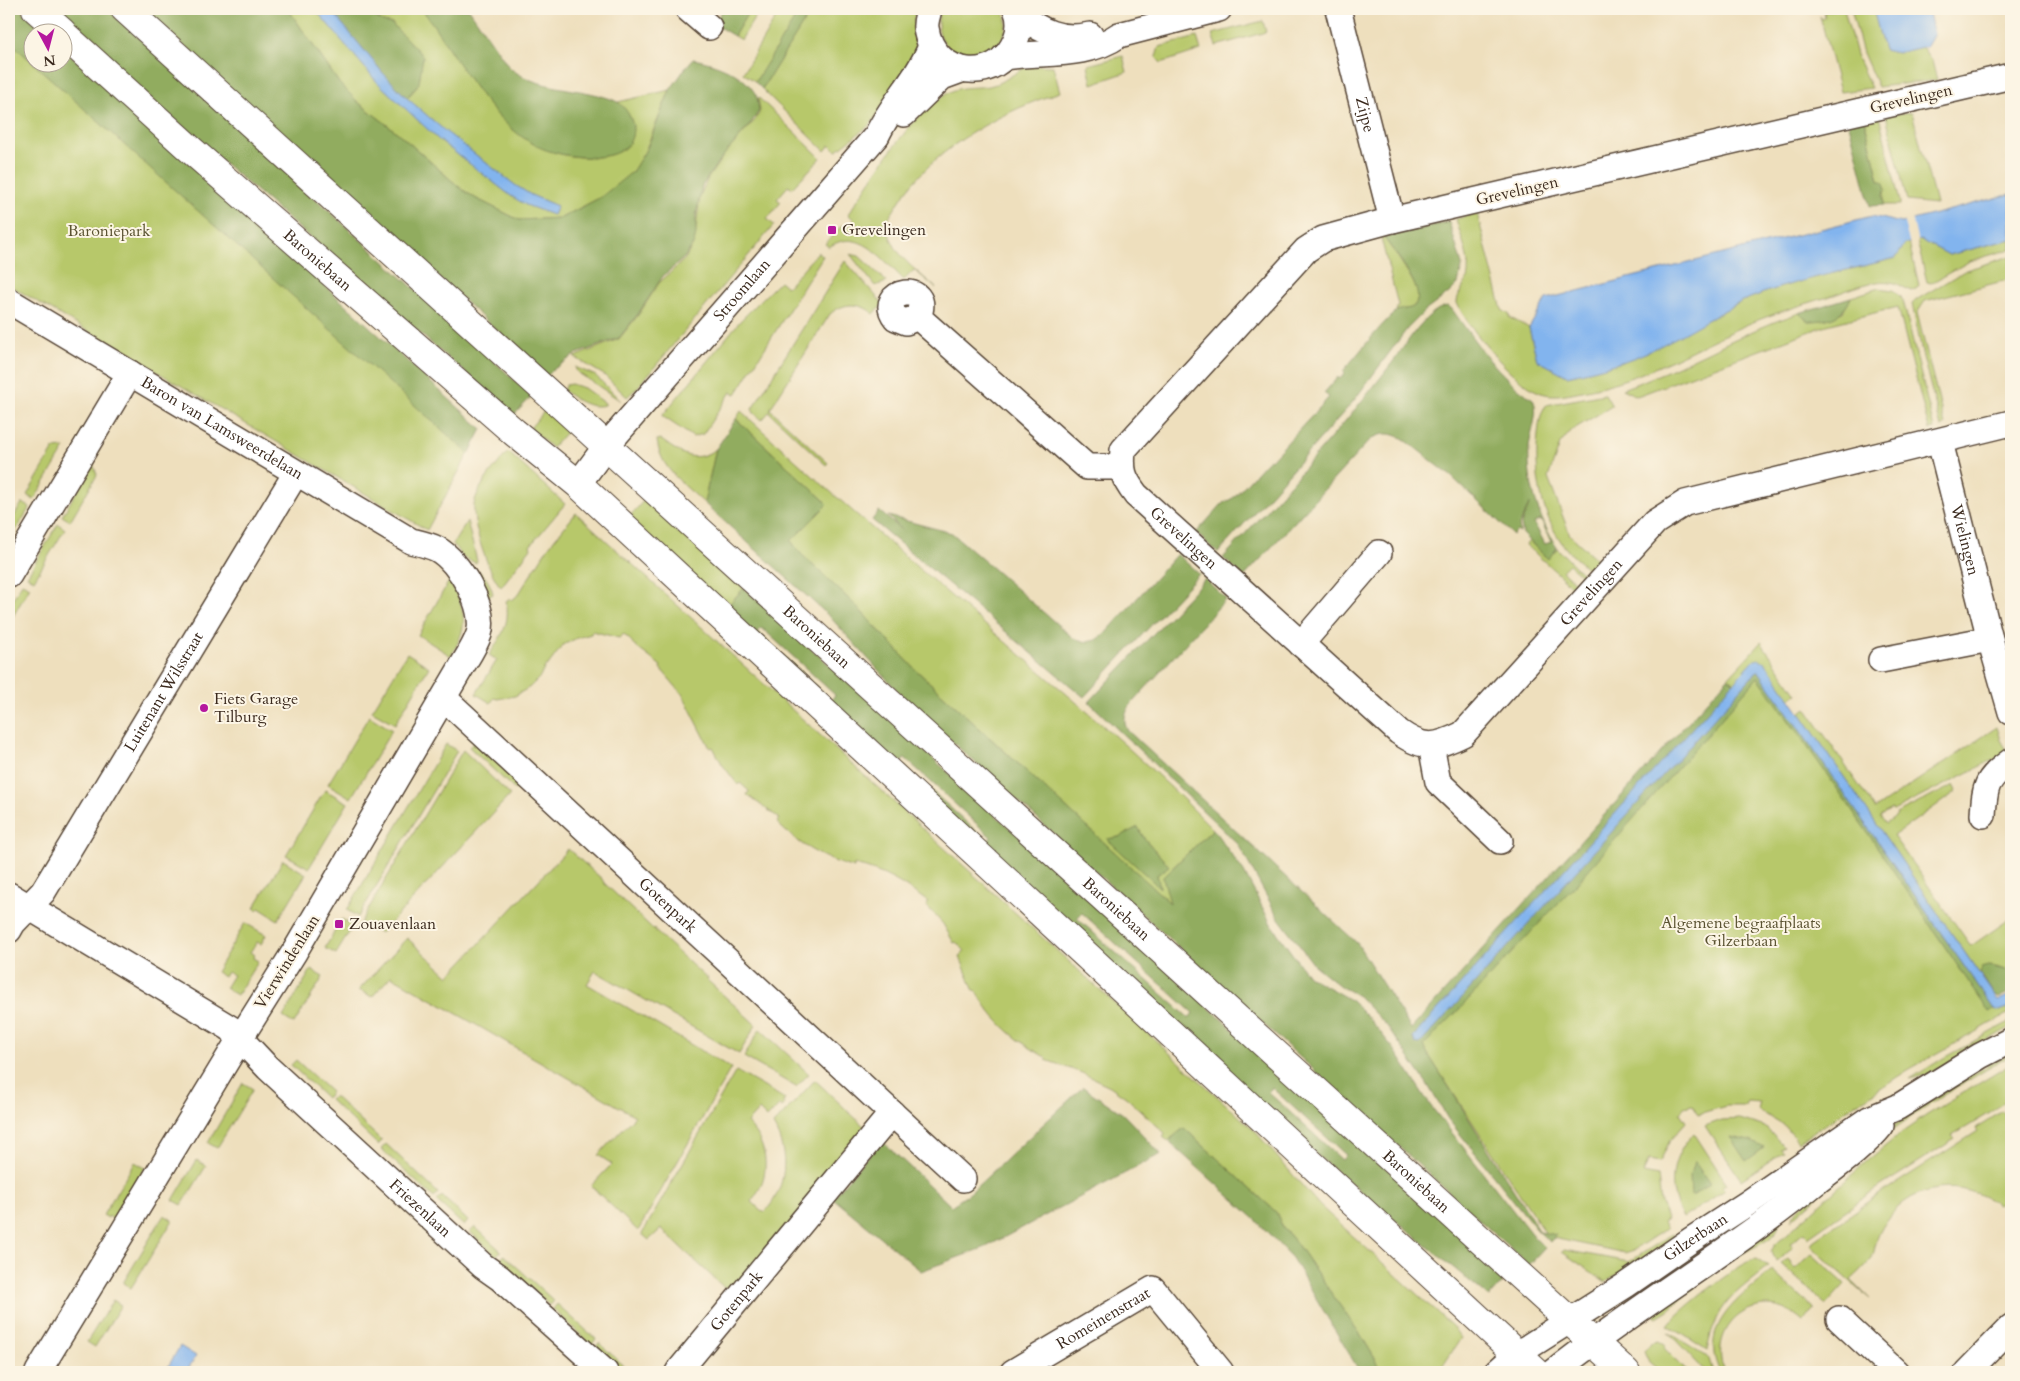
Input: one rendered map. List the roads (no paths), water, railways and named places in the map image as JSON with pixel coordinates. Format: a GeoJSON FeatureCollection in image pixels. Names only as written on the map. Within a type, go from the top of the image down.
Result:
{"type":"FeatureCollection","features":[{"type":"Feature","properties":{"kind":"main road","name":"Baroniebaan"},"geometry":{"type":"LineString","coordinates":[[36,9],[50,22]]}},
{"type":"Feature","properties":{"kind":"main road","name":"Baroniebaan"},"geometry":{"type":"LineString","coordinates":[[125,9],[1626,1372]]}},
{"type":"Feature","properties":{"kind":"main road","name":"Baroniebaan"},"geometry":{"type":"LineString","coordinates":[[72,42],[190,149],[514,432],[578,484],[1526,1363]]}},
{"type":"Feature","properties":{"kind":"street"},"geometry":{"type":"LineString","coordinates":[[688,9],[709,28]]}},
{"type":"Feature","properties":{"kind":"street"},"geometry":{"type":"LineString","coordinates":[[929,9],[926,26],[931,46],[944,62],[961,70]]}},
{"type":"Feature","properties":{"kind":"street"},"geometry":{"type":"LineString","coordinates":[[1004,57],[1028,53],[1064,53],[1086,49],[1107,44],[1120,35],[1219,9]]}},
{"type":"Feature","properties":{"kind":"street","name":"Zijpe"},"geometry":{"type":"LineString","coordinates":[[1338,9],[1392,220]]}},
{"type":"Feature","properties":{"kind":"street"},"geometry":{"type":"LineString","coordinates":[[1017,11],[1034,26],[1052,34],[1068,37],[1085,37],[1107,32],[1120,35]]}},
{"type":"Feature","properties":{"kind":"street"},"geometry":{"type":"LineString","coordinates":[[1004,57],[1012,50],[1019,32],[1017,11]]}},
{"type":"Feature","properties":{"kind":"street","name":"Stroomlaan"},"geometry":{"type":"LineString","coordinates":[[607,445],[877,135],[886,118],[924,64],[931,46]]}},
{"type":"Feature","properties":{"kind":"street","name":"Stroomlaan"},"geometry":{"type":"LineString","coordinates":[[877,135],[894,125],[942,77],[961,70],[980,70],[998,64],[1004,57]]}},
{"type":"Feature","properties":{"kind":"street","name":"Grevelingen"},"geometry":{"type":"LineString","coordinates":[[2011,76],[1392,220],[1323,239],[1306,250],[1123,450],[1121,467],[1126,482],[1136,495],[1301,644],[1399,732],[1413,742],[1430,745],[1448,741],[1463,734],[1655,522],[1685,503],[1940,442],[2011,423]]}},
{"type":"Feature","properties":{"kind":"street","name":"Baron van Lamsweerdelaan"},"geometry":{"type":"LineString","coordinates":[[9,301],[411,541],[437,549]]}},
{"type":"Feature","properties":{"kind":"street"},"geometry":{"type":"LineString","coordinates":[[918,317],[1087,467],[1121,467]]}},
{"type":"Feature","properties":{"kind":"street"},"geometry":{"type":"LineString","coordinates":[[9,575],[130,373]]}},
{"type":"Feature","properties":{"kind":"street","name":"Wielingen"},"geometry":{"type":"LineString","coordinates":[[1940,442],[1990,639],[2011,712]]}},
{"type":"Feature","properties":{"kind":"street"},"geometry":{"type":"LineString","coordinates":[[578,484],[607,445]]}},
{"type":"Feature","properties":{"kind":"street","name":"Luitenant Wilsstraat"},"geometry":{"type":"LineString","coordinates":[[9,930],[19,901],[43,892],[296,473]]}},
{"type":"Feature","properties":{"kind":"street","name":"Vierwindenlaan"},"geometry":{"type":"LineString","coordinates":[[38,1372],[240,1037],[295,951],[444,698],[479,634],[479,610],[476,600],[459,569],[437,549]]}},
{"type":"Feature","properties":{"kind":"street"},"geometry":{"type":"LineString","coordinates":[[1301,644],[1378,553]]}},
{"type":"Feature","properties":{"kind":"street"},"geometry":{"type":"LineString","coordinates":[[1880,660],[1990,639]]}},
{"type":"Feature","properties":{"kind":"street","name":"Gotenpark"},"geometry":{"type":"LineString","coordinates":[[444,698],[963,1179]]}},
{"type":"Feature","properties":{"kind":"street"},"geometry":{"type":"LineString","coordinates":[[1430,745],[1438,782],[1500,841]]}},
{"type":"Feature","properties":{"kind":"street"},"geometry":{"type":"LineString","coordinates":[[1984,815],[1985,789],[1994,773],[2011,761]]}},
{"type":"Feature","properties":{"kind":"street"},"geometry":{"type":"LineString","coordinates":[[19,901],[230,1028],[240,1037]]}},
{"type":"Feature","properties":{"kind":"street","name":"Friezenlaan"},"geometry":{"type":"LineString","coordinates":[[240,1037],[268,1068],[371,1164],[483,1266],[500,1278],[605,1372]]}},
{"type":"Feature","properties":{"kind":"street","name":"Gilzerbaan"},"geometry":{"type":"LineString","coordinates":[[1496,1372],[1526,1363],[1569,1321],[1748,1203],[1868,1119],[1898,1107],[1980,1056],[2011,1040]]}},
{"type":"Feature","properties":{"kind":"street","name":"Gilzerbaan"},"geometry":{"type":"LineString","coordinates":[[1554,1372],[1592,1342],[1752,1232],[1795,1200],[1878,1130],[1898,1107]]}},
{"type":"Feature","properties":{"kind":"street","name":"Gotenpark"},"geometry":{"type":"LineString","coordinates":[[678,1372],[892,1113]]}},
{"type":"Feature","properties":{"kind":"street","name":"Romeinenstraat"},"geometry":{"type":"LineString","coordinates":[[1014,1372],[1153,1289],[1221,1372]]}},
{"type":"Feature","properties":{"kind":"street"},"geometry":{"type":"LineString","coordinates":[[1838,1319],[1896,1372]]}},
{"type":"Feature","properties":{"kind":"street"},"geometry":{"type":"LineString","coordinates":[[1966,1372],[2011,1327]]}},
{"type":"Feature","properties":{"kind":"water"},"geometry":{"type":"Polygon","coordinates":[[[315,9],[330,9],[383,73],[407,98],[445,131],[515,185],[531,195],[557,206],[553,215],[526,205],[511,196],[439,140],[377,82],[315,9]]]}},
{"type":"Feature","properties":{"kind":"water"},"geometry":{"type":"Polygon","coordinates":[[[1873,9],[1928,9],[1934,34],[1927,46],[1897,53],[1884,50],[1873,9]]]}},
{"type":"Feature","properties":{"kind":"water"},"geometry":{"type":"Polygon","coordinates":[[[2011,194],[2011,239],[1949,255],[1921,240],[1905,244],[1896,258],[1801,281],[1763,293],[1734,305],[1669,342],[1625,361],[1602,368],[1567,376],[1537,360],[1529,328],[1546,299],[1872,216],[1901,223],[2011,194]]]}},
{"type":"Feature","properties":{"kind":"water"},"geometry":{"type":"Polygon","coordinates":[[[1759,659],[1765,662],[1998,1001],[2011,995],[2011,1006],[2000,1011],[1994,1009],[1758,670],[1420,1044],[1415,1043],[1413,1037],[1753,661],[1759,659]]]}},
{"type":"Feature","properties":{"kind":"water"},"geometry":{"type":"Polygon","coordinates":[[[180,1346],[196,1356],[186,1372],[165,1372],[180,1346]]]}},
{"type":"Feature","properties":{"kind":"place","name":"Grevelingen"},"geometry":{"type":"Point","coordinates":[832,230]}},
{"type":"Feature","properties":{"kind":"place","name":"Fiets Garage Tilburg"},"geometry":{"type":"Point","coordinates":[204,708]}},
{"type":"Feature","properties":{"kind":"place","name":"Zouavenlaan"},"geometry":{"type":"Point","coordinates":[339,924]}},
{"type":"Feature","properties":{"kind":"park label","name":"Baroniepark"},"geometry":{"type":"Point","coordinates":[109,231]}},
{"type":"Feature","properties":{"kind":"park label","name":"Algemene begraafplaats Gilzerbaan"},"geometry":{"type":"Point","coordinates":[1741,932]}}]}
